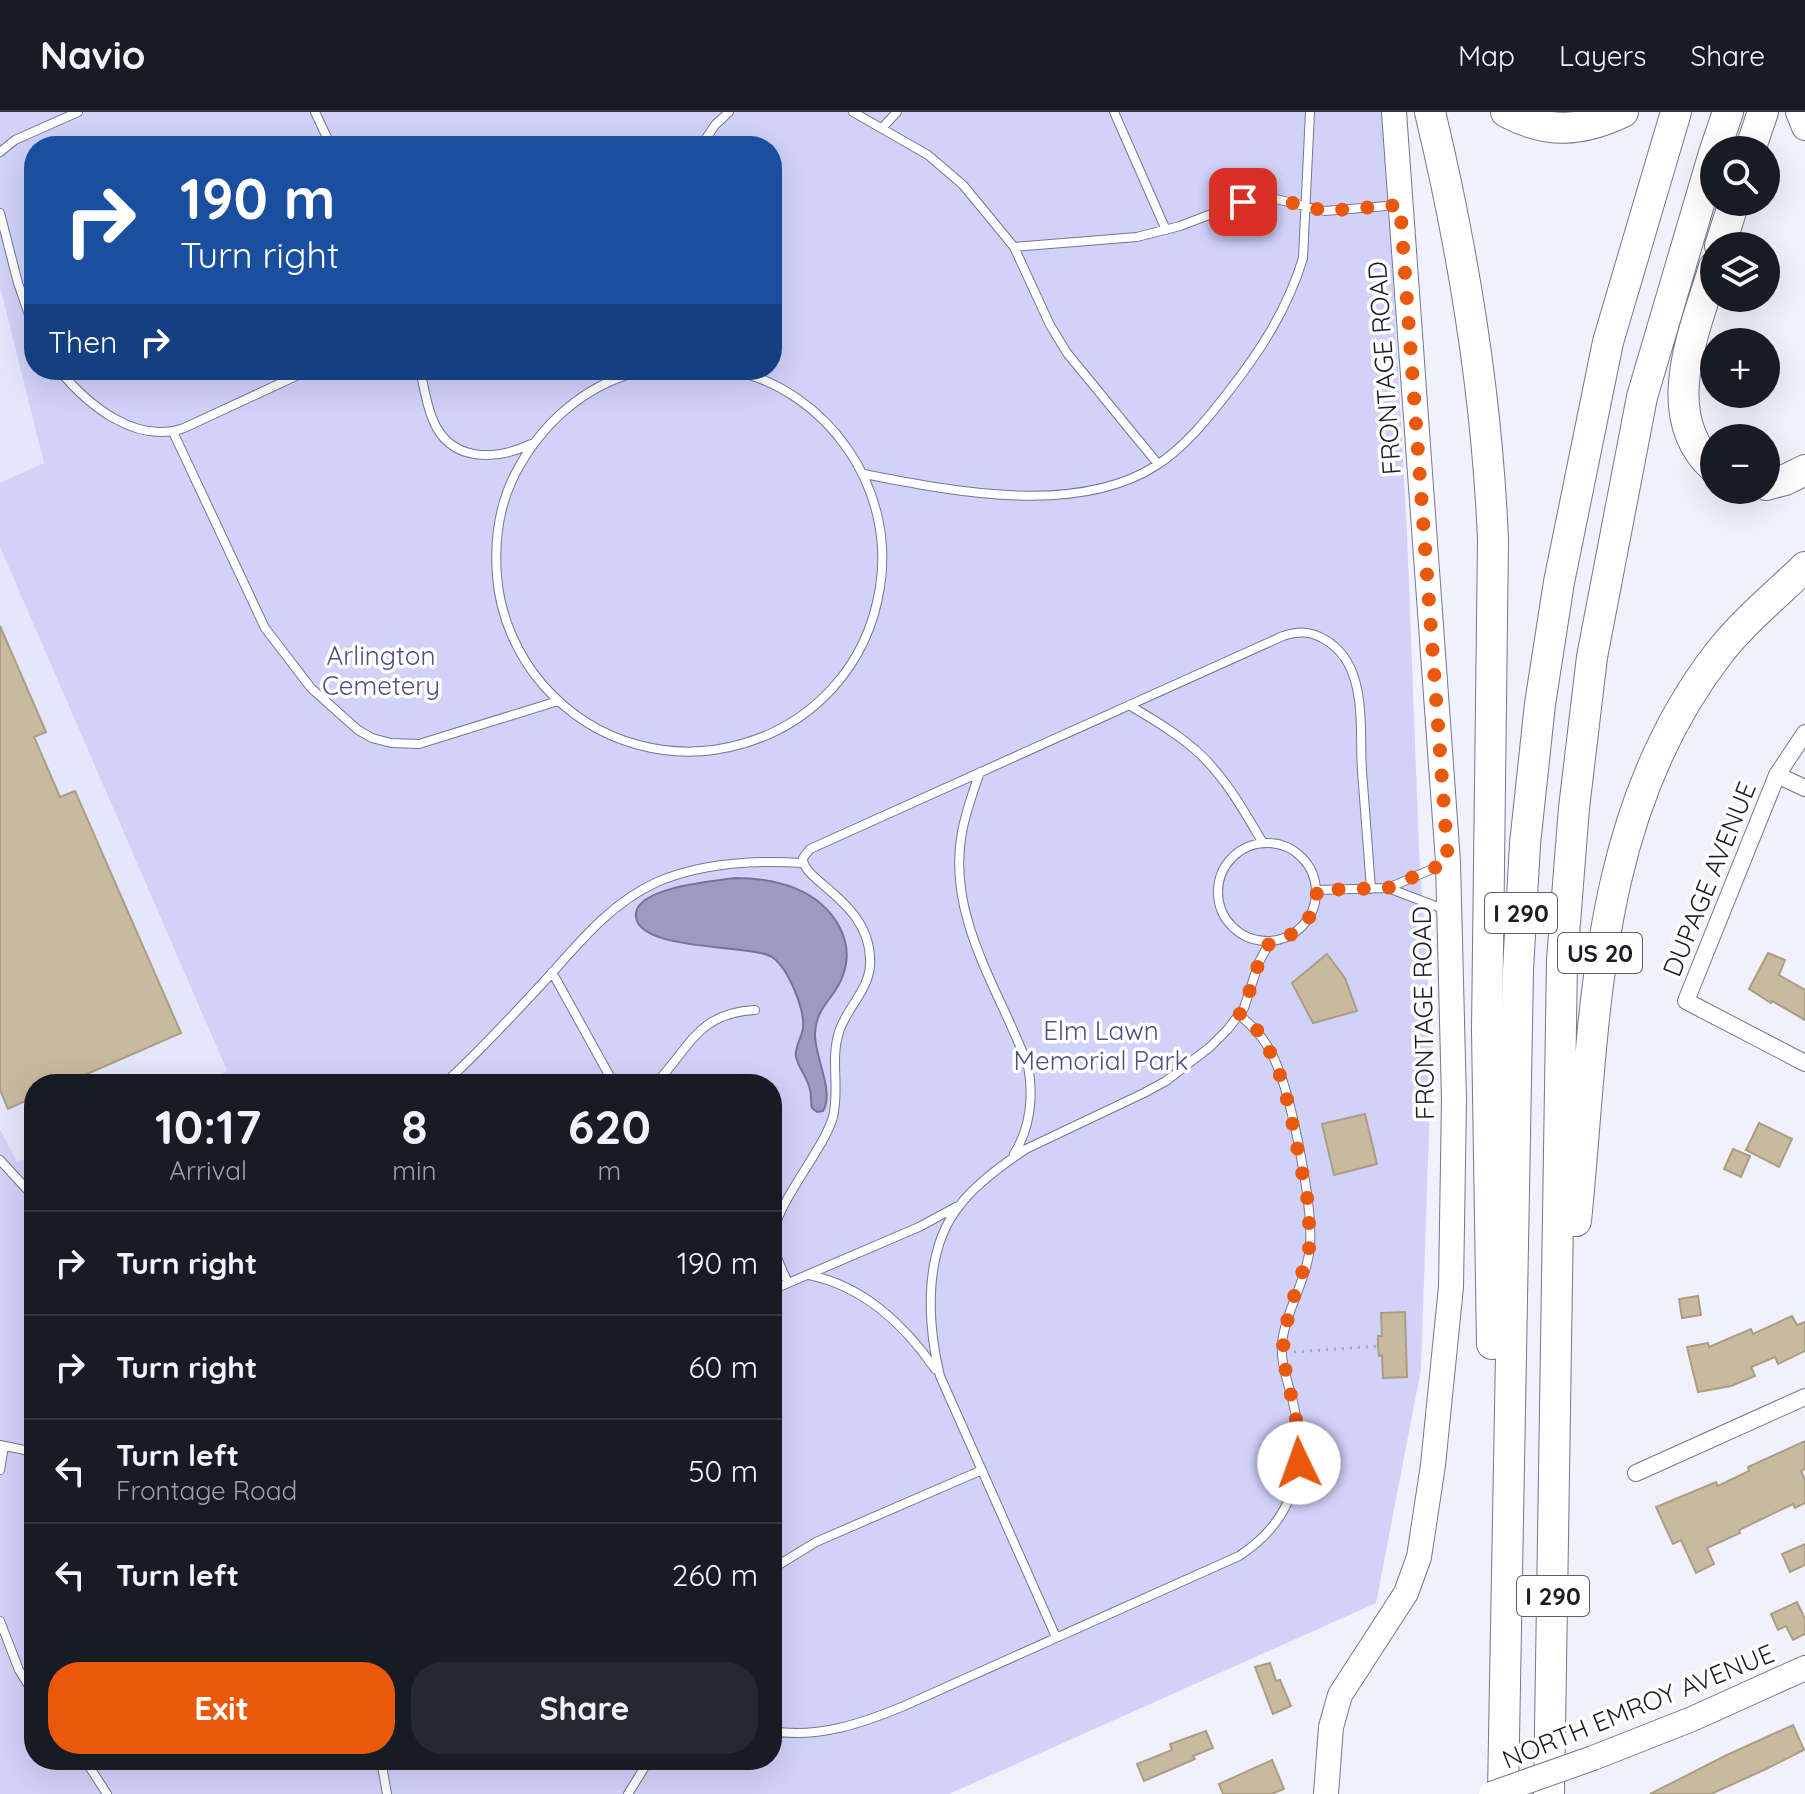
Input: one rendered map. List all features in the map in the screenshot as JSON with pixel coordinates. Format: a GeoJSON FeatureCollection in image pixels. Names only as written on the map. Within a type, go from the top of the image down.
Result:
{"type":"FeatureCollection","features":[{"type":"Feature","properties":{"kind":"highway"},"geometry":{"type":"LineString","coordinates":[[1430,112],[1466,277],[1490,465],[1493,555],[1487,1030],[1488,1244],[1506,1731]]}},
{"type":"Feature","properties":{"kind":"highway"},"geometry":{"type":"LineString","coordinates":[[1506,112],[1520,120],[1550,128],[1574,128],[1600,123],[1623,112]]}},
{"type":"Feature","properties":{"kind":"highway","name":"I 290"},"geometry":{"type":"LineString","coordinates":[[1503,1794],[1518,970],[1525,844],[1536,735],[1559,582],[1608,342],[1676,112]]}},
{"type":"Feature","properties":{"kind":"highway","name":"I 290"},"geometry":{"type":"LineString","coordinates":[[1719,136],[1728,112]]}},
{"type":"Feature","properties":{"kind":"highway"},"geometry":{"type":"LineString","coordinates":[[1755,136],[1763,112]]}},
{"type":"Feature","properties":{"kind":"highway","name":"I 290"},"geometry":{"type":"LineString","coordinates":[[1549,1794],[1562,960],[1574,808],[1592,657],[1642,397],[1700,199]]}},
{"type":"Feature","properties":{"kind":"highway"},"geometry":{"type":"LineString","coordinates":[[1700,455],[1689,437],[1683,414],[1682,390],[1702,312]]}},
{"type":"Feature","properties":{"kind":"highway"},"geometry":{"type":"LineString","coordinates":[[1780,481],[1805,470]]}},
{"type":"Feature","properties":{"kind":"highway","name":"US 20"},"geometry":{"type":"LineString","coordinates":[[1557,1398],[1601,950],[1613,889],[1648,778],[1668,734],[1696,685],[1745,624],[1805,567]]}},
{"type":"Feature","properties":{"kind":"main road"},"geometry":{"type":"LineString","coordinates":[[1799,112],[1805,127]]}},
{"type":"Feature","properties":{"kind":"street","name":"FRONTAGE ROAD"},"geometry":{"type":"LineString","coordinates":[[1326,1794],[1331,1727],[1340,1695],[1406,1593],[1419,1557],[1451,1287],[1454,1100],[1448,862],[1394,112]]}},
{"type":"Feature","properties":{"kind":"street","name":"DUPAGE AVENUE"},"geometry":{"type":"LineString","coordinates":[[1805,733],[1777,775],[1686,1001],[1805,1063]]}},
{"type":"Feature","properties":{"kind":"street"},"geometry":{"type":"LineString","coordinates":[[1777,775],[1805,788]]}},
{"type":"Feature","properties":{"kind":"street"},"geometry":{"type":"LineString","coordinates":[[1636,1473],[1805,1397]]}},
{"type":"Feature","properties":{"kind":"street","name":"NORTH EMROY AVENUE"},"geometry":{"type":"LineString","coordinates":[[1491,1794],[1692,1719],[1805,1668]]}},
{"type":"Feature","properties":{"kind":"lane"},"geometry":{"type":"LineString","coordinates":[[0,152],[15,140],[78,112]]}},
{"type":"Feature","properties":{"kind":"lane"},"geometry":{"type":"LineString","coordinates":[[315,112],[326,136]]}},
{"type":"Feature","properties":{"kind":"lane"},"geometry":{"type":"LineString","coordinates":[[708,136],[729,112]]}},
{"type":"Feature","properties":{"kind":"lane"},"geometry":{"type":"LineString","coordinates":[[853,112],[928,155],[963,185],[1014,247],[1050,325],[1067,353],[1158,464]]}},
{"type":"Feature","properties":{"kind":"lane"},"geometry":{"type":"LineString","coordinates":[[882,128],[897,112]]}},
{"type":"Feature","properties":{"kind":"lane"},"geometry":{"type":"LineString","coordinates":[[1114,112],[1166,230]]}},
{"type":"Feature","properties":{"kind":"lane"},"geometry":{"type":"LineString","coordinates":[[864,474],[967,492],[1059,493],[1125,482],[1158,464],[1183,443],[1220,403],[1284,309],[1303,258],[1310,112]]}},
{"type":"Feature","properties":{"kind":"lane"},"geometry":{"type":"LineString","coordinates":[[1014,247],[1111,241],[1166,230],[1243,202],[1261,199],[1276,199],[1325,211],[1400,205]]}},
{"type":"Feature","properties":{"kind":"lane"},"geometry":{"type":"LineString","coordinates":[[0,213],[24,300]]}},
{"type":"Feature","properties":{"kind":"lane"},"geometry":{"type":"LineString","coordinates":[[69,380],[87,399],[117,420],[148,432],[173,432],[287,380]]}},
{"type":"Feature","properties":{"kind":"lane"},"geometry":{"type":"LineString","coordinates":[[423,380],[434,423],[446,440],[461,452],[494,455],[533,443]]}},
{"type":"Feature","properties":{"kind":"lane"},"geometry":{"type":"LineString","coordinates":[[616,380],[594,389],[560,413],[533,443],[512,479],[500,516],[495,554],[498,594],[510,634],[531,671],[558,701],[592,726],[628,743],[663,751],[699,752],[739,746],[781,730],[819,703],[851,665],[871,625],[881,586],[882,549],[876,508],[855,456],[811,408],[768,380]]}},
{"type":"Feature","properties":{"kind":"lane"},"geometry":{"type":"LineString","coordinates":[[173,432],[265,628],[311,688],[358,730],[391,743],[419,744],[558,701]]}},
{"type":"Feature","properties":{"kind":"lane"},"geometry":{"type":"LineString","coordinates":[[802,863],[810,849],[1283,636],[1308,632],[1331,643],[1349,665],[1357,691],[1371,889]]}},
{"type":"Feature","properties":{"kind":"lane"},"geometry":{"type":"LineString","coordinates":[[1129,705],[1165,726],[1202,756],[1231,793],[1263,843]]}},
{"type":"Feature","properties":{"kind":"lane"},"geometry":{"type":"LineString","coordinates":[[980,772],[962,833],[960,882],[973,937],[1020,1044],[1032,1085],[1022,1141],[1012,1158]]}},
{"type":"Feature","properties":{"kind":"lane"},"geometry":{"type":"LineString","coordinates":[[1263,843],[1281,844],[1299,854],[1311,869],[1317,890],[1314,909],[1300,929],[1291,936],[1270,942],[1252,939],[1234,928],[1222,911],[1218,891],[1222,872],[1235,855],[1263,843]]}},
{"type":"Feature","properties":{"kind":"lane"},"geometry":{"type":"LineString","coordinates":[[1317,890],[1388,888],[1448,862]]}},
{"type":"Feature","properties":{"kind":"lane"},"geometry":{"type":"LineString","coordinates":[[454,1074],[588,931],[657,882],[738,863],[802,863]]}},
{"type":"Feature","properties":{"kind":"lane"},"geometry":{"type":"LineString","coordinates":[[782,1212],[829,1129],[836,1102],[836,1040],[844,1019],[865,985],[870,962],[867,938],[853,912],[802,863]]}},
{"type":"Feature","properties":{"kind":"lane"},"geometry":{"type":"LineString","coordinates":[[1388,888],[1449,911]]}},
{"type":"Feature","properties":{"kind":"lane"},"geometry":{"type":"LineString","coordinates":[[782,1286],[919,1227],[960,1204],[1026,1149],[1166,1081],[1210,1047],[1239,1015],[1270,942]]}},
{"type":"Feature","properties":{"kind":"lane"},"geometry":{"type":"LineString","coordinates":[[552,972],[608,1074]]}},
{"type":"Feature","properties":{"kind":"lane"},"geometry":{"type":"LineString","coordinates":[[663,1074],[705,1025],[719,1016],[755,1010]]}},
{"type":"Feature","properties":{"kind":"lane"},"geometry":{"type":"LineString","coordinates":[[782,1731],[817,1732],[882,1715],[1225,1563],[1251,1548],[1270,1531],[1291,1495],[1299,1463],[1297,1424],[1282,1353],[1289,1311],[1309,1253],[1309,1207],[1289,1106],[1276,1062],[1257,1030],[1239,1015]]}},
{"type":"Feature","properties":{"kind":"lane"},"geometry":{"type":"LineString","coordinates":[[0,1160],[24,1186]]}},
{"type":"Feature","properties":{"kind":"lane"},"geometry":{"type":"LineString","coordinates":[[960,1204],[946,1227],[933,1269],[930,1320],[933,1347],[940,1376],[1056,1637]]}},
{"type":"Feature","properties":{"kind":"lane"},"geometry":{"type":"LineString","coordinates":[[782,1269],[788,1283]]}},
{"type":"Feature","properties":{"kind":"lane"},"geometry":{"type":"LineString","coordinates":[[809,1275],[826,1278],[865,1298],[906,1331],[940,1376]]}},
{"type":"Feature","properties":{"kind":"lane"},"geometry":{"type":"LineString","coordinates":[[0,1470],[2,1445],[24,1450]]}},
{"type":"Feature","properties":{"kind":"lane"},"geometry":{"type":"LineString","coordinates":[[782,1563],[816,1542],[982,1470]]}},
{"type":"Feature","properties":{"kind":"lane"},"geometry":{"type":"LineString","coordinates":[[0,1621],[24,1678]]}},
{"type":"Feature","properties":{"kind":"lane"},"geometry":{"type":"LineString","coordinates":[[91,1770],[107,1794]]}},
{"type":"Feature","properties":{"kind":"lane"},"geometry":{"type":"LineString","coordinates":[[383,1770],[387,1794]]}},
{"type":"Feature","properties":{"kind":"lane"},"geometry":{"type":"LineString","coordinates":[[628,1794],[643,1770]]}},
{"type":"Feature","properties":{"kind":"path"},"geometry":{"type":"LineString","coordinates":[[1282,1353],[1378,1346]]}},
{"type":"Feature","properties":{"kind":"shaded area"},"geometry":{"type":"Polygon","coordinates":[[[0,287],[44,464],[0,483],[0,287]]]}},
{"type":"Feature","properties":{"kind":"shaded area"},"geometry":{"type":"Polygon","coordinates":[[[0,547],[227,1072],[24,1074],[24,1159],[17,1162],[0,1129],[0,547]]]}},
{"type":"Feature","properties":{"kind":"shaded area"},"geometry":{"type":"Polygon","coordinates":[[[735,878],[766,880],[809,895],[831,915],[842,933],[846,951],[845,969],[816,1024],[816,1043],[827,1094],[823,1111],[817,1112],[812,1108],[811,1092],[796,1057],[803,1020],[789,979],[778,962],[760,953],[672,941],[640,926],[636,913],[640,904],[650,897],[679,887],[735,878]]]}},
{"type":"Feature","properties":{"kind":"green space"},"geometry":{"type":"Polygon","coordinates":[[[0,112],[1384,112],[1407,533],[1419,849],[1432,1042],[1421,1369],[1376,1603],[949,1794],[0,1794],[0,1129],[17,1162],[24,1159],[24,1770],[782,1770],[782,1074],[221,1074],[227,1071],[0,547],[0,483],[44,463],[0,287],[0,112]]]}},
{"type":"Feature","properties":{"kind":"building"},"geometry":{"type":"Polygon","coordinates":[[[0,626],[46,732],[34,737],[60,797],[75,791],[181,1033],[87,1074],[24,1074],[24,1102],[8,1109],[0,1090],[0,626]]]}},
{"type":"Feature","properties":{"kind":"building"},"geometry":{"type":"Polygon","coordinates":[[[1768,953],[1785,960],[1779,975],[1805,990],[1805,1020],[1749,989],[1768,953]]]}},
{"type":"Feature","properties":{"kind":"building"},"geometry":{"type":"Polygon","coordinates":[[[1327,954],[1345,978],[1357,1011],[1313,1023],[1292,983],[1327,954]]]}},
{"type":"Feature","properties":{"kind":"building"},"geometry":{"type":"Polygon","coordinates":[[[1365,1114],[1377,1164],[1334,1175],[1322,1124],[1365,1114]]]}},
{"type":"Feature","properties":{"kind":"building"},"geometry":{"type":"Polygon","coordinates":[[[1759,1123],[1792,1139],[1779,1167],[1746,1150],[1759,1123]]]}},
{"type":"Feature","properties":{"kind":"building"},"geometry":{"type":"Polygon","coordinates":[[[1733,1149],[1750,1156],[1741,1177],[1724,1169],[1733,1149]]]}},
{"type":"Feature","properties":{"kind":"building"},"geometry":{"type":"Polygon","coordinates":[[[1698,1296],[1701,1315],[1682,1318],[1679,1299],[1698,1296]]]}},
{"type":"Feature","properties":{"kind":"building"},"geometry":{"type":"Polygon","coordinates":[[[1405,1312],[1407,1377],[1383,1378],[1382,1355],[1379,1356],[1378,1346],[1378,1336],[1382,1336],[1381,1313],[1405,1312]]]}},
{"type":"Feature","properties":{"kind":"building"},"geometry":{"type":"Polygon","coordinates":[[[1792,1316],[1797,1325],[1805,1322],[1805,1351],[1778,1364],[1775,1357],[1751,1367],[1755,1376],[1731,1386],[1698,1392],[1687,1347],[1708,1343],[1709,1347],[1751,1329],[1753,1334],[1792,1316]]]}},
{"type":"Feature","properties":{"kind":"building"},"geometry":{"type":"Polygon","coordinates":[[[1805,1441],[1805,1469],[1801,1471],[1805,1480],[1805,1503],[1795,1508],[1793,1504],[1707,1548],[1714,1564],[1696,1573],[1681,1540],[1673,1544],[1656,1507],[1716,1482],[1718,1486],[1749,1471],[1748,1467],[1805,1441]]]}},
{"type":"Feature","properties":{"kind":"building"},"geometry":{"type":"Polygon","coordinates":[[[1805,1544],[1805,1565],[1790,1572],[1782,1554],[1805,1544]]]}},
{"type":"Feature","properties":{"kind":"building"},"geometry":{"type":"Polygon","coordinates":[[[1797,1602],[1805,1619],[1805,1634],[1793,1640],[1786,1626],[1778,1630],[1771,1614],[1797,1602]]]}},
{"type":"Feature","properties":{"kind":"building"},"geometry":{"type":"Polygon","coordinates":[[[1270,1663],[1276,1681],[1280,1680],[1291,1706],[1273,1714],[1255,1667],[1270,1663]]]}},
{"type":"Feature","properties":{"kind":"building"},"geometry":{"type":"Polygon","coordinates":[[[1793,1725],[1804,1750],[1766,1769],[1711,1794],[1650,1794],[1727,1755],[1793,1725]]]}},
{"type":"Feature","properties":{"kind":"building"},"geometry":{"type":"Polygon","coordinates":[[[1206,1731],[1213,1748],[1144,1781],[1137,1764],[1172,1750],[1170,1744],[1206,1731]]]}},
{"type":"Feature","properties":{"kind":"building"},"geometry":{"type":"Polygon","coordinates":[[[1272,1760],[1284,1789],[1271,1794],[1223,1794],[1219,1784],[1272,1760]]]}},
{"type":"Feature","properties":{"kind":"route"},"geometry":{"type":"LineString","coordinates":[[1243,202],[1276,199],[1325,211],[1400,205],[1448,862],[1388,888],[1317,890],[1314,909],[1300,929],[1291,936],[1270,942],[1239,1015],[1257,1030],[1276,1062],[1289,1106],[1309,1207],[1311,1237],[1306,1268],[1289,1311],[1282,1342],[1297,1424],[1299,1463]]}},
{"type":"Feature","properties":{"kind":"park label","name":"Arlington Cemetery"},"geometry":{"type":"Point","coordinates":[381,670]}},
{"type":"Feature","properties":{"kind":"park label","name":"Elm Lawn Memorial Park"},"geometry":{"type":"Point","coordinates":[1101,1045]}}]}
